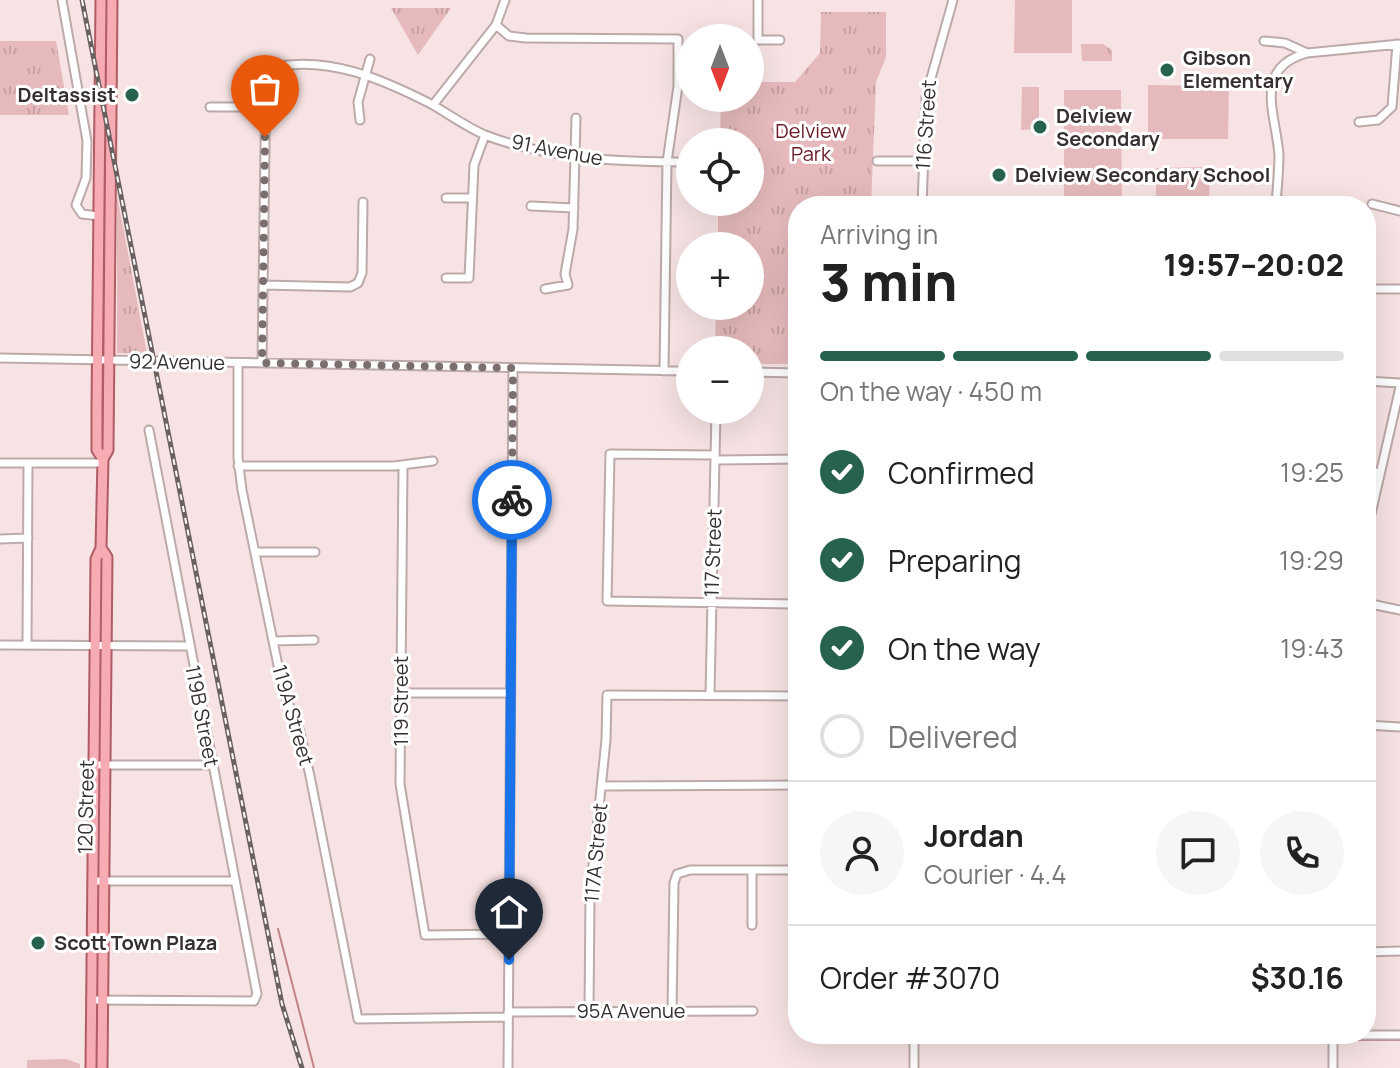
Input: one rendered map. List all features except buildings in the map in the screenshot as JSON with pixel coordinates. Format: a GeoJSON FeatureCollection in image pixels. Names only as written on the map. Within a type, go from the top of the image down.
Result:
{"type":"FeatureCollection","features":[{"type":"Feature","properties":{"kind":"main road","name":"120 Street"},"geometry":{"type":"LineString","coordinates":[[101,0],[97,450],[103,461]]}},
{"type":"Feature","properties":{"kind":"main road","name":"120 Street"},"geometry":{"type":"LineString","coordinates":[[91,1068],[91,1000],[98,882],[96,559],[101,548],[103,461],[108,450],[112,0]]}},
{"type":"Feature","properties":{"kind":"main road"},"geometry":{"type":"LineString","coordinates":[[101,48],[112,67]]}},
{"type":"Feature","properties":{"kind":"main road"},"geometry":{"type":"LineString","coordinates":[[99,216],[111,216]]}},
{"type":"Feature","properties":{"kind":"main road","name":"120 Street"},"geometry":{"type":"LineString","coordinates":[[99,765],[106,646],[107,557],[101,548]]}},
{"type":"Feature","properties":{"kind":"main road","name":"120 Street"},"geometry":{"type":"LineString","coordinates":[[98,882],[103,1000],[102,1068]]}},
{"type":"Feature","properties":{"kind":"street"},"geometry":{"type":"LineString","coordinates":[[62,0],[86,132],[86,178],[76,203],[82,214],[99,216]]}},
{"type":"Feature","properties":{"kind":"street"},"geometry":{"type":"LineString","coordinates":[[433,105],[496,25],[505,0]]}},
{"type":"Feature","properties":{"kind":"street"},"geometry":{"type":"LineString","coordinates":[[758,0],[758,40],[780,40]]}},
{"type":"Feature","properties":{"kind":"street","name":"116 Street"},"geometry":{"type":"LineString","coordinates":[[922,196],[930,70],[953,0]]}},
{"type":"Feature","properties":{"kind":"street"},"geometry":{"type":"LineString","coordinates":[[496,25],[509,36],[526,38],[678,39],[678,86],[667,162],[664,371]]}},
{"type":"Feature","properties":{"kind":"street"},"geometry":{"type":"LineString","coordinates":[[1264,41],[1285,43],[1307,53]]}},
{"type":"Feature","properties":{"kind":"street"},"geometry":{"type":"LineString","coordinates":[[1277,196],[1279,154],[1271,90],[1276,72],[1293,57],[1307,53],[1398,44],[1392,107],[1378,120],[1359,122]]}},
{"type":"Feature","properties":{"kind":"street"},"geometry":{"type":"LineString","coordinates":[[360,120],[358,102],[370,59]]}},
{"type":"Feature","properties":{"kind":"street","name":"91 Avenue"},"geometry":{"type":"LineString","coordinates":[[266,107],[266,75],[274,67],[339,67],[365,73],[433,105],[485,135],[575,156],[676,162]]}},
{"type":"Feature","properties":{"kind":"street"},"geometry":{"type":"LineString","coordinates":[[210,107],[266,107],[262,363]]}},
{"type":"Feature","properties":{"kind":"street"},"geometry":{"type":"LineString","coordinates":[[545,289],[568,285],[565,264],[574,208],[576,118]]}},
{"type":"Feature","properties":{"kind":"street"},"geometry":{"type":"LineString","coordinates":[[446,278],[469,278],[474,165],[485,135]]}},
{"type":"Feature","properties":{"kind":"street"},"geometry":{"type":"LineString","coordinates":[[877,161],[922,161]]}},
{"type":"Feature","properties":{"kind":"street"},"geometry":{"type":"LineString","coordinates":[[446,198],[472,198]]}},
{"type":"Feature","properties":{"kind":"street"},"geometry":{"type":"LineString","coordinates":[[263,285],[350,287],[358,283],[362,273],[363,202]]}},
{"type":"Feature","properties":{"kind":"street"},"geometry":{"type":"LineString","coordinates":[[1376,205],[1400,211]]}},
{"type":"Feature","properties":{"kind":"street"},"geometry":{"type":"LineString","coordinates":[[531,206],[574,208]]}},
{"type":"Feature","properties":{"kind":"street"},"geometry":{"type":"LineString","coordinates":[[1376,289],[1400,289]]}},
{"type":"Feature","properties":{"kind":"street","name":"92 Avenue"},"geometry":{"type":"LineString","coordinates":[[0,358],[676,371]]}},
{"type":"Feature","properties":{"kind":"street","name":"119A Street"},"geometry":{"type":"LineString","coordinates":[[238,363],[238,466],[283,690],[308,765],[358,1019]]}},
{"type":"Feature","properties":{"kind":"street"},"geometry":{"type":"LineString","coordinates":[[508,1068],[513,368]]}},
{"type":"Feature","properties":{"kind":"street"},"geometry":{"type":"LineString","coordinates":[[764,372],[788,373]]}},
{"type":"Feature","properties":{"kind":"street"},"geometry":{"type":"LineString","coordinates":[[1376,382],[1400,385],[1376,491]]}},
{"type":"Feature","properties":{"kind":"street","name":"117 Street"},"geometry":{"type":"LineString","coordinates":[[710,695],[716,424]]}},
{"type":"Feature","properties":{"kind":"street","name":"119B Street"},"geometry":{"type":"LineString","coordinates":[[103,1000],[254,1001],[257,994],[149,430]]}},
{"type":"Feature","properties":{"kind":"street"},"geometry":{"type":"LineString","coordinates":[[1390,435],[1400,437]]}},
{"type":"Feature","properties":{"kind":"street"},"geometry":{"type":"LineString","coordinates":[[788,459],[610,454],[607,601],[788,604]]}},
{"type":"Feature","properties":{"kind":"street"},"geometry":{"type":"LineString","coordinates":[[0,463],[103,461]]}},
{"type":"Feature","properties":{"kind":"street"},"geometry":{"type":"LineString","coordinates":[[238,466],[403,466],[433,461]]}},
{"type":"Feature","properties":{"kind":"street"},"geometry":{"type":"LineString","coordinates":[[27,645],[28,463]]}},
{"type":"Feature","properties":{"kind":"street","name":"119 Street"},"geometry":{"type":"LineString","coordinates":[[403,466],[400,784],[425,935],[509,934]]}},
{"type":"Feature","properties":{"kind":"street"},"geometry":{"type":"LineString","coordinates":[[1376,472],[1380,473]]}},
{"type":"Feature","properties":{"kind":"street"},"geometry":{"type":"LineString","coordinates":[[0,539],[28,538]]}},
{"type":"Feature","properties":{"kind":"street"},"geometry":{"type":"LineString","coordinates":[[255,552],[315,552]]}},
{"type":"Feature","properties":{"kind":"street"},"geometry":{"type":"LineString","coordinates":[[1376,605],[1400,610]]}},
{"type":"Feature","properties":{"kind":"street"},"geometry":{"type":"LineString","coordinates":[[273,641],[314,640]]}},
{"type":"Feature","properties":{"kind":"street"},"geometry":{"type":"LineString","coordinates":[[0,645],[188,646]]}},
{"type":"Feature","properties":{"kind":"street"},"geometry":{"type":"LineString","coordinates":[[401,693],[510,693]]}},
{"type":"Feature","properties":{"kind":"street","name":"117A Street"},"geometry":{"type":"LineString","coordinates":[[589,1011],[590,895],[602,786],[607,695],[710,695]]}},
{"type":"Feature","properties":{"kind":"street"},"geometry":{"type":"LineString","coordinates":[[710,695],[788,696]]}},
{"type":"Feature","properties":{"kind":"street"},"geometry":{"type":"LineString","coordinates":[[1376,726],[1400,727]]}},
{"type":"Feature","properties":{"kind":"street"},"geometry":{"type":"LineString","coordinates":[[99,765],[212,765]]}},
{"type":"Feature","properties":{"kind":"street"},"geometry":{"type":"LineString","coordinates":[[602,786],[788,785]]}},
{"type":"Feature","properties":{"kind":"street"},"geometry":{"type":"LineString","coordinates":[[672,1011],[674,887],[677,874],[695,870],[788,870]]}},
{"type":"Feature","properties":{"kind":"street"},"geometry":{"type":"LineString","coordinates":[[752,871],[752,925]]}},
{"type":"Feature","properties":{"kind":"street"},"geometry":{"type":"LineString","coordinates":[[98,882],[235,881]]}},
{"type":"Feature","properties":{"kind":"street"},"geometry":{"type":"LineString","coordinates":[[1376,952],[1400,951]]}},
{"type":"Feature","properties":{"kind":"street"},"geometry":{"type":"LineString","coordinates":[[91,1000],[103,1000]]}},
{"type":"Feature","properties":{"kind":"street","name":"95A Avenue"},"geometry":{"type":"LineString","coordinates":[[358,1019],[589,1011],[753,1011]]}},
{"type":"Feature","properties":{"kind":"street"},"geometry":{"type":"LineString","coordinates":[[1376,1035],[1400,1035]]}},
{"type":"Feature","properties":{"kind":"street"},"geometry":{"type":"LineString","coordinates":[[914,1044],[914,1068]]}},
{"type":"Feature","properties":{"kind":"street"},"geometry":{"type":"LineString","coordinates":[[1333,1044],[1333,1068]]}},
{"type":"Feature","properties":{"kind":"green space"},"geometry":{"type":"Polygon","coordinates":[[[1015,0],[1072,0],[1072,53],[1014,53],[1015,0]]]}},
{"type":"Feature","properties":{"kind":"green space"},"geometry":{"type":"Polygon","coordinates":[[[391,8],[451,8],[418,55],[391,8]]]}},
{"type":"Feature","properties":{"kind":"green space","name":"Delview Park"},"geometry":{"type":"Polygon","coordinates":[[[821,12],[886,12],[886,57],[876,82],[871,196],[788,196],[788,364],[764,364],[764,336],[715,336],[716,320],[764,320],[764,232],[718,232],[718,216],[764,216],[764,128],[720,128],[721,112],[764,112],[764,82],[795,82],[820,53],[821,12]]]}},
{"type":"Feature","properties":{"kind":"green space"},"geometry":{"type":"Polygon","coordinates":[[[0,41],[56,41],[69,115],[0,115],[0,41]]]}},
{"type":"Feature","properties":{"kind":"green space"},"geometry":{"type":"Polygon","coordinates":[[[1081,44],[1103,44],[1112,50],[1112,61],[1082,61],[1081,44]]]}},
{"type":"Feature","properties":{"kind":"green space"},"geometry":{"type":"Polygon","coordinates":[[[1148,85],[1229,86],[1228,139],[1148,139],[1148,85]]]}},
{"type":"Feature","properties":{"kind":"green space"},"geometry":{"type":"Polygon","coordinates":[[[1022,87],[1039,87],[1039,129],[1021,130],[1022,87]]]}},
{"type":"Feature","properties":{"kind":"green space"},"geometry":{"type":"Polygon","coordinates":[[[1064,90],[1121,90],[1122,196],[1064,196],[1064,90]]]}},
{"type":"Feature","properties":{"kind":"green space"},"geometry":{"type":"Polygon","coordinates":[[[1210,167],[1209,196],[1156,196],[1156,168],[1210,167]]]}},
{"type":"Feature","properties":{"kind":"green space"},"geometry":{"type":"Polygon","coordinates":[[[117,195],[147,353],[117,353],[117,195]]]}},
{"type":"Feature","properties":{"kind":"green space"},"geometry":{"type":"Polygon","coordinates":[[[66,1059],[80,1064],[80,1068],[27,1068],[27,1060],[66,1059]]]}},
{"type":"Feature","properties":{"kind":"waterway"},"geometry":{"type":"LineString","coordinates":[[278,929],[314,1068]]}},
{"type":"Feature","properties":{"kind":"waterway"},"geometry":{"type":"LineString","coordinates":[[1376,1040],[1400,1040]]}},
{"type":"Feature","properties":{"kind":"railway"},"geometry":{"type":"LineString","coordinates":[[82,0],[282,1004],[302,1068]]}},
{"type":"Feature","properties":{"kind":"way so far"},"geometry":{"type":"LineString","coordinates":[[265,137],[262,363],[513,368],[512,500]]}},
{"type":"Feature","properties":{"kind":"place","name":"Gibson Elementary"},"geometry":{"type":"Point","coordinates":[1167,70]}},
{"type":"Feature","properties":{"kind":"place","name":"Deltassist"},"geometry":{"type":"Point","coordinates":[132,95]}},
{"type":"Feature","properties":{"kind":"place","name":"Delview Secondary"},"geometry":{"type":"Point","coordinates":[1040,127]}},
{"type":"Feature","properties":{"kind":"place","name":"Delview Secondary School"},"geometry":{"type":"Point","coordinates":[999,175]}},
{"type":"Feature","properties":{"kind":"place","name":"Scott Town Plaza"},"geometry":{"type":"Point","coordinates":[38,943]}},
{"type":"Feature","properties":{"kind":"route"},"geometry":{"type":"LineString","coordinates":[[509,960],[512,500]]}}]}
